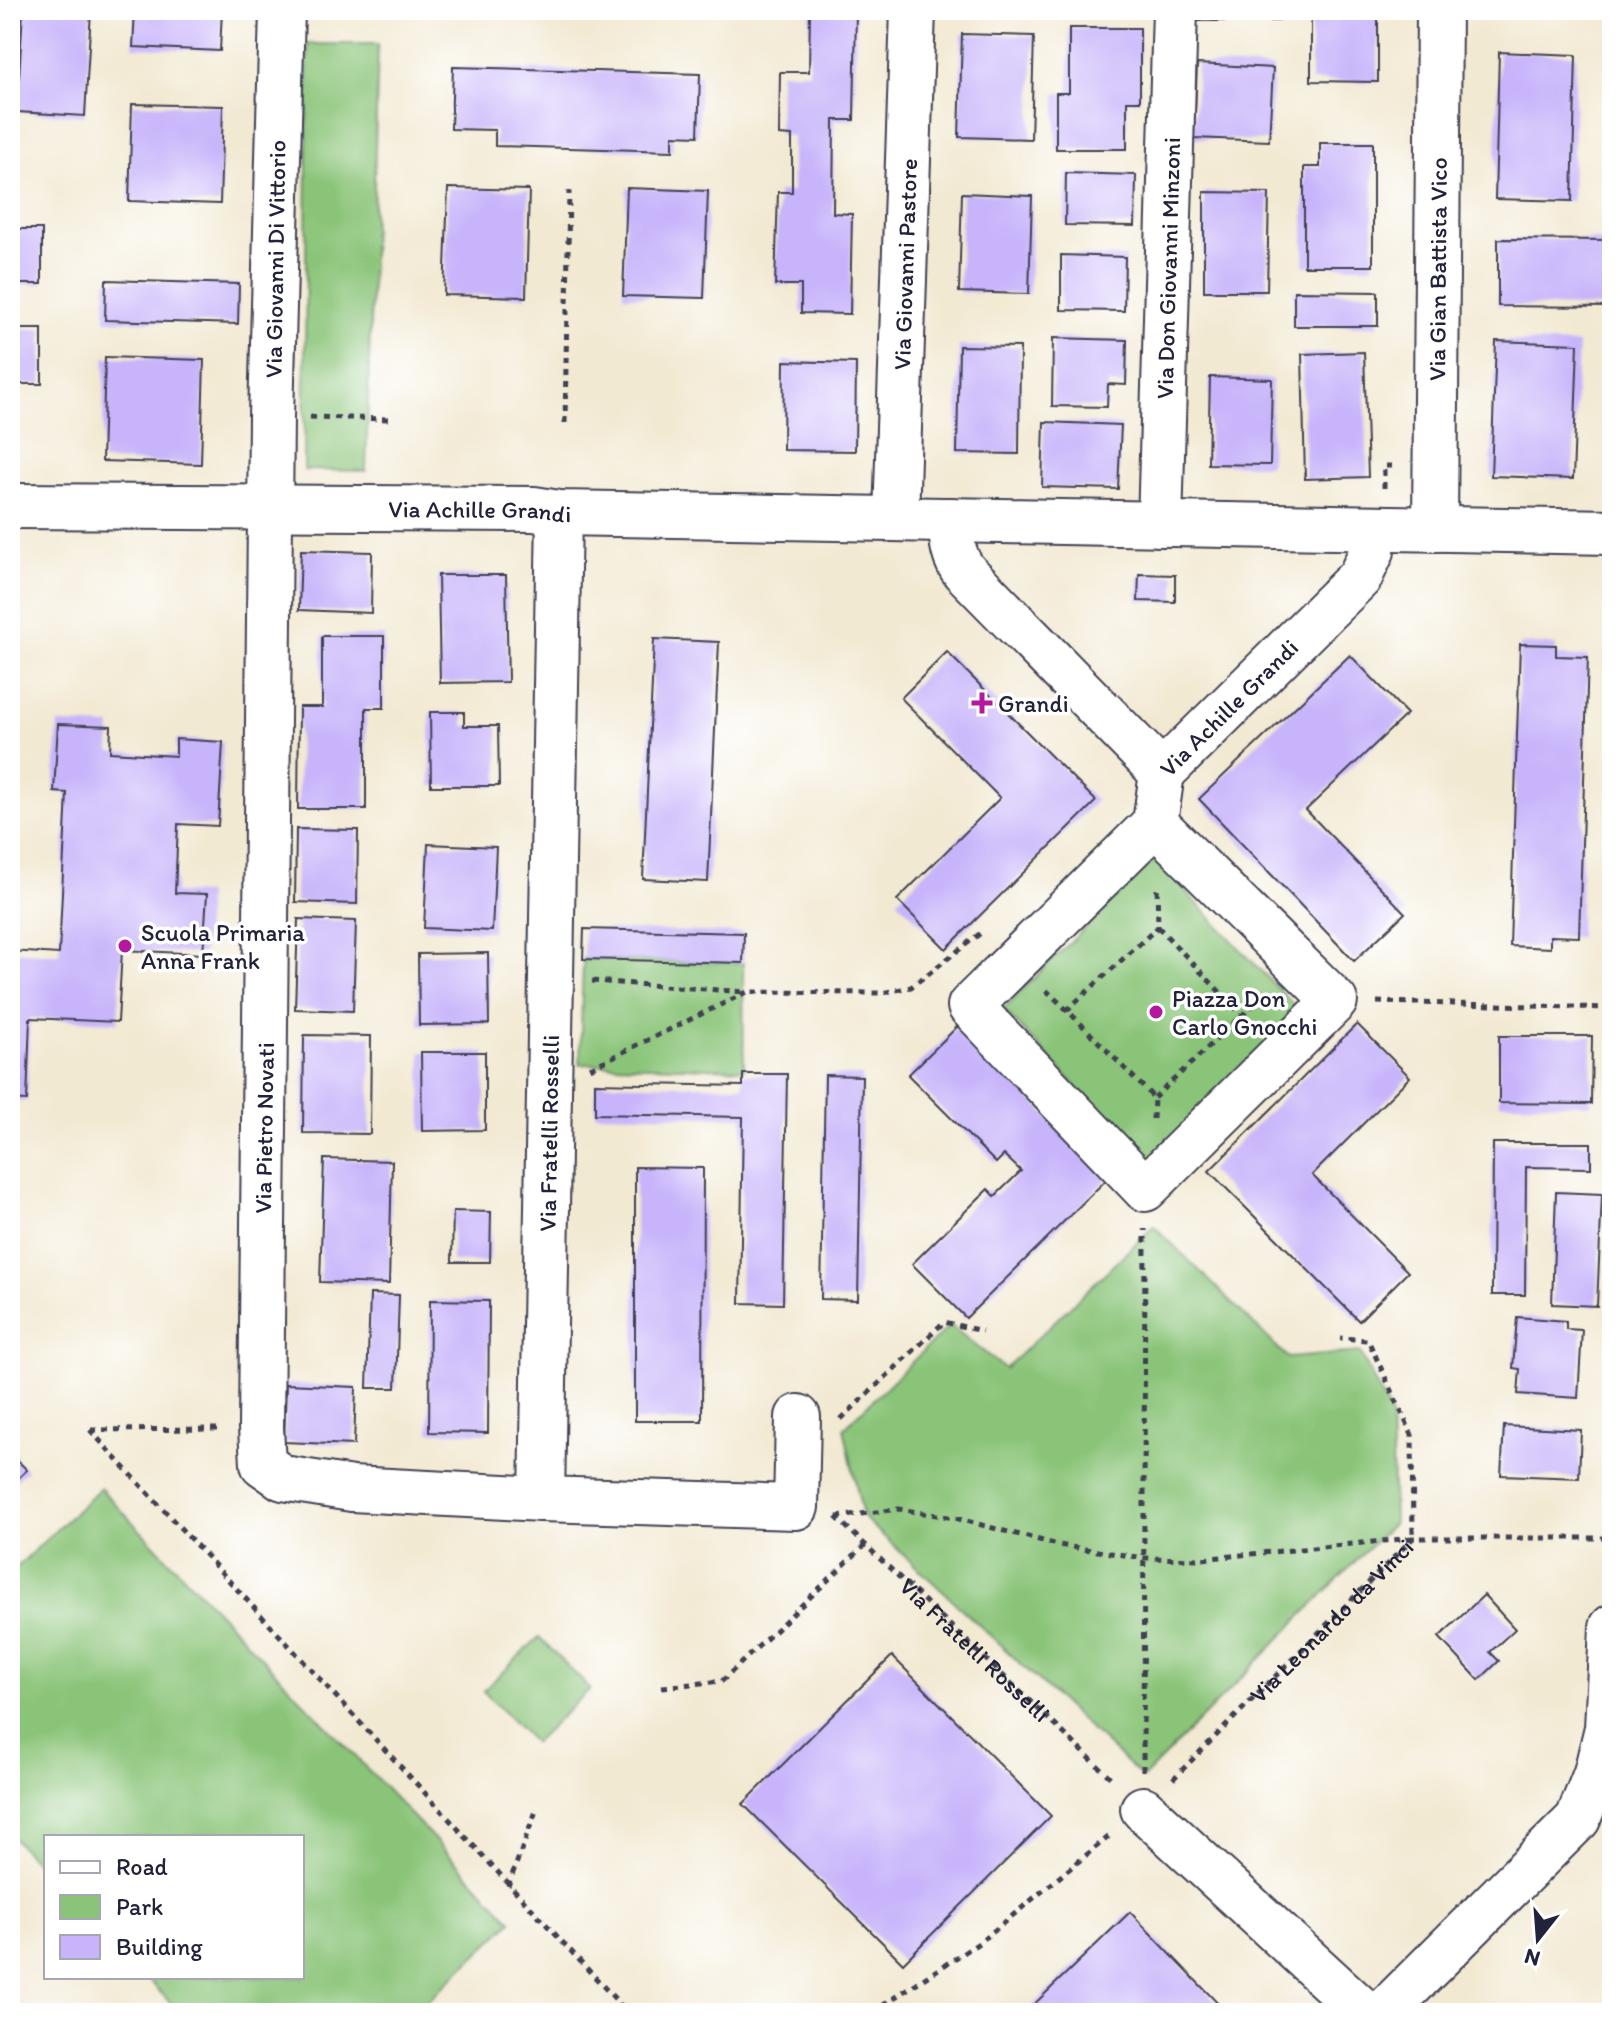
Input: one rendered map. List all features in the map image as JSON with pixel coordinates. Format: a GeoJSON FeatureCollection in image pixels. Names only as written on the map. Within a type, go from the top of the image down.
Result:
{"type":"FeatureCollection","features":[{"type":"Feature","properties":{"kind":"street","name":"Via Giovanni Di Vittorio"},"geometry":{"type":"LineString","coordinates":[[271,508],[282,10]]}},
{"type":"Feature","properties":{"kind":"street","name":"Via Giovanni Pastore"},"geometry":{"type":"LineString","coordinates":[[896,518],[913,10]]}},
{"type":"Feature","properties":{"kind":"street","name":"Via Don Giovanni Minzoni"},"geometry":{"type":"LineString","coordinates":[[1160,524],[1175,10]]}},
{"type":"Feature","properties":{"kind":"street","name":"Via Gian Battista Vico"},"geometry":{"type":"LineString","coordinates":[[1435,529],[1439,10]]}},
{"type":"Feature","properties":{"kind":"street","name":"Via Achille Grandi"},"geometry":{"type":"LineString","coordinates":[[10,506],[534,509],[559,513],[1612,532]]}},
{"type":"Feature","properties":{"kind":"street","name":"Via Pietro Novati"},"geometry":{"type":"LineString","coordinates":[[271,508],[263,1464],[283,1478],[352,1489],[542,1499]]}},
{"type":"Feature","properties":{"kind":"street","name":"Via Fratelli Rosselli"},"geometry":{"type":"LineString","coordinates":[[542,1499],[559,513]]}},
{"type":"Feature","properties":{"kind":"street","name":"Via Achille Grandi"},"geometry":{"type":"LineString","coordinates":[[950,520],[952,547],[964,571],[1162,773],[1360,577],[1372,551],[1372,528]]}},
{"type":"Feature","properties":{"kind":"street"},"geometry":{"type":"LineString","coordinates":[[1155,823],[1335,1001],[1145,1189],[970,1006],[1155,823],[1162,773]]}},
{"type":"Feature","properties":{"kind":"street"},"geometry":{"type":"LineString","coordinates":[[542,1499],[816,1512],[817,1420]]}},
{"type":"Feature","properties":{"kind":"street"},"geometry":{"type":"LineString","coordinates":[[1383,2013],[1578,1819],[1596,1773],[1607,1728],[1612,1627]]}},
{"type":"Feature","properties":{"kind":"street"},"geometry":{"type":"LineString","coordinates":[[1143,1809],[1365,2013]]}},
{"type":"Feature","properties":{"kind":"path"},"geometry":{"type":"LineString","coordinates":[[565,423],[569,191]]}},
{"type":"Feature","properties":{"kind":"path"},"geometry":{"type":"LineString","coordinates":[[271,417],[389,419]]}},
{"type":"Feature","properties":{"kind":"path"},"geometry":{"type":"LineString","coordinates":[[1155,823],[1158,927],[1242,1015]]}},
{"type":"Feature","properties":{"kind":"path"},"geometry":{"type":"LineString","coordinates":[[1154,1098],[1067,1010],[1158,927]]}},
{"type":"Feature","properties":{"kind":"path"},"geometry":{"type":"LineString","coordinates":[[588,995],[589,980],[747,992],[882,993],[911,987],[981,931],[1015,961]]}},
{"type":"Feature","properties":{"kind":"path"},"geometry":{"type":"LineString","coordinates":[[1143,1809],[1145,1189],[1154,1098],[1297,964]]}},
{"type":"Feature","properties":{"kind":"path"},"geometry":{"type":"LineString","coordinates":[[587,1055],[587,1070],[747,992]]}},
{"type":"Feature","properties":{"kind":"path"},"geometry":{"type":"LineString","coordinates":[[1335,1001],[1612,1008]]}},
{"type":"Feature","properties":{"kind":"path"},"geometry":{"type":"LineString","coordinates":[[817,1420],[944,1322],[982,1331]]}},
{"type":"Feature","properties":{"kind":"path"},"geometry":{"type":"LineString","coordinates":[[816,1512],[899,1509],[955,1518],[1058,1545],[1144,1558],[1201,1559],[1413,1538],[1412,1435],[1368,1340],[1340,1338]]}},
{"type":"Feature","properties":{"kind":"path"},"geometry":{"type":"LineString","coordinates":[[261,1428],[90,1430],[628,2013]]}},
{"type":"Feature","properties":{"kind":"path","name":"Via Fratelli Rosselli"},"geometry":{"type":"LineString","coordinates":[[816,1512],[865,1545],[1143,1809]]}},
{"type":"Feature","properties":{"kind":"path","name":"Via Leonardo da Vinci"},"geometry":{"type":"LineString","coordinates":[[874,2013],[979,1943],[1143,1809],[1413,1538],[1612,1538]]}},
{"type":"Feature","properties":{"kind":"path"},"geometry":{"type":"LineString","coordinates":[[662,1687],[722,1681],[865,1545]]}},
{"type":"Feature","properties":{"kind":"path"},"geometry":{"type":"LineString","coordinates":[[508,1886],[536,1811]]}},
{"type":"Feature","properties":{"kind":"green space"},"geometry":{"type":"Polygon","coordinates":[[[308,44],[378,44],[366,471],[304,470],[308,44]]]}},
{"type":"Feature","properties":{"kind":"green space"},"geometry":{"type":"Polygon","coordinates":[[[1155,859],[1301,1013],[1148,1162],[1003,1009],[1155,859]]]}},
{"type":"Feature","properties":{"kind":"green space"},"geometry":{"type":"Polygon","coordinates":[[[583,959],[743,963],[744,1069],[580,1064],[583,959]]]}},
{"type":"Feature","properties":{"kind":"green space"},"geometry":{"type":"Polygon","coordinates":[[[1154,1226],[1288,1358],[1360,1352],[1391,1416],[1394,1522],[1143,1778],[863,1517],[844,1428],[950,1325],[1005,1369],[1154,1226]]]}},
{"type":"Feature","properties":{"kind":"green space"},"geometry":{"type":"Polygon","coordinates":[[[100,1488],[512,1921],[415,2013],[180,2013],[148,1979],[304,1979],[304,1835],[44,1835],[44,1871],[10,1835],[10,1574],[100,1488]]]}},
{"type":"Feature","properties":{"kind":"green space"},"geometry":{"type":"Polygon","coordinates":[[[539,1637],[590,1689],[534,1743],[483,1691],[539,1637]]]}},
{"type":"Feature","properties":{"kind":"building"},"geometry":{"type":"Polygon","coordinates":[[[23,10],[91,10],[85,116],[17,112],[23,10]]]}},
{"type":"Feature","properties":{"kind":"building"},"geometry":{"type":"Polygon","coordinates":[[[135,10],[222,10],[220,51],[133,47],[135,10]]]}},
{"type":"Feature","properties":{"kind":"building"},"geometry":{"type":"Polygon","coordinates":[[[810,10],[856,10],[854,120],[834,120],[833,213],[852,214],[850,314],[801,313],[801,285],[775,285],[778,192],[792,192],[792,136],[779,135],[780,72],[809,72],[810,10]]]}},
{"type":"Feature","properties":{"kind":"building"},"geometry":{"type":"Polygon","coordinates":[[[1198,10],[1278,10],[1278,21],[1198,21],[1198,10]]]}},
{"type":"Feature","properties":{"kind":"building"},"geometry":{"type":"Polygon","coordinates":[[[1311,13],[1378,14],[1378,82],[1311,81],[1311,13]]]}},
{"type":"Feature","properties":{"kind":"building"},"geometry":{"type":"Polygon","coordinates":[[[1069,28],[1140,28],[1140,101],[1127,101],[1127,149],[1056,149],[1056,93],[1069,93],[1069,28]]]}},
{"type":"Feature","properties":{"kind":"building"},"geometry":{"type":"Polygon","coordinates":[[[962,34],[1034,36],[1031,139],[959,137],[962,34]]]}},
{"type":"Feature","properties":{"kind":"building"},"geometry":{"type":"Polygon","coordinates":[[[1499,52],[1576,55],[1572,201],[1495,199],[1499,52]]]}},
{"type":"Feature","properties":{"kind":"building"},"geometry":{"type":"Polygon","coordinates":[[[1197,64],[1273,68],[1269,141],[1194,138],[1197,64]]]}},
{"type":"Feature","properties":{"kind":"building"},"geometry":{"type":"Polygon","coordinates":[[[453,67],[700,74],[698,136],[673,135],[673,151],[495,146],[495,130],[451,129],[453,67]]]}},
{"type":"Feature","properties":{"kind":"building"},"geometry":{"type":"Polygon","coordinates":[[[132,104],[223,106],[220,204],[129,201],[132,104]]]}},
{"type":"Feature","properties":{"kind":"building"},"geometry":{"type":"Polygon","coordinates":[[[1320,143],[1373,143],[1373,266],[1304,266],[1304,167],[1320,167],[1320,143]]]}},
{"type":"Feature","properties":{"kind":"building"},"geometry":{"type":"Polygon","coordinates":[[[1066,173],[1136,175],[1135,226],[1065,225],[1066,173]]]}},
{"type":"Feature","properties":{"kind":"building"},"geometry":{"type":"Polygon","coordinates":[[[448,188],[529,190],[526,297],[444,295],[448,188]]]}},
{"type":"Feature","properties":{"kind":"building"},"geometry":{"type":"Polygon","coordinates":[[[627,188],[708,191],[704,298],[623,296],[627,188]]]}},
{"type":"Feature","properties":{"kind":"building"},"geometry":{"type":"Polygon","coordinates":[[[1204,192],[1269,193],[1267,291],[1204,291],[1204,192]]]}},
{"type":"Feature","properties":{"kind":"building"},"geometry":{"type":"Polygon","coordinates":[[[962,193],[1032,196],[1029,294],[959,292],[962,193]]]}},
{"type":"Feature","properties":{"kind":"building"},"geometry":{"type":"Polygon","coordinates":[[[10,229],[42,229],[42,284],[17,284],[17,329],[42,329],[42,384],[10,384],[10,229]]]}},
{"type":"Feature","properties":{"kind":"building"},"geometry":{"type":"Polygon","coordinates":[[[1498,239],[1612,240],[1612,307],[1498,306],[1498,239]]]}},
{"type":"Feature","properties":{"kind":"building"},"geometry":{"type":"Polygon","coordinates":[[[1061,255],[1125,257],[1124,311],[1061,310],[1061,255]]]}},
{"type":"Feature","properties":{"kind":"building"},"geometry":{"type":"Polygon","coordinates":[[[106,280],[239,284],[238,324],[105,320],[106,280]]]}},
{"type":"Feature","properties":{"kind":"building"},"geometry":{"type":"Polygon","coordinates":[[[1294,291],[1378,292],[1378,326],[1294,326],[1294,291]]]}},
{"type":"Feature","properties":{"kind":"building"},"geometry":{"type":"Polygon","coordinates":[[[1053,338],[1127,340],[1126,385],[1108,384],[1107,407],[1052,406],[1053,338]]]}},
{"type":"Feature","properties":{"kind":"building"},"geometry":{"type":"Polygon","coordinates":[[[1496,341],[1578,344],[1573,479],[1491,476],[1496,341]]]}},
{"type":"Feature","properties":{"kind":"building"},"geometry":{"type":"Polygon","coordinates":[[[959,346],[1020,347],[1019,454],[957,453],[959,346]]]}},
{"type":"Feature","properties":{"kind":"building"},"geometry":{"type":"Polygon","coordinates":[[[1364,352],[1368,477],[1305,479],[1302,354],[1364,352]]]}},
{"type":"Feature","properties":{"kind":"building"},"geometry":{"type":"Polygon","coordinates":[[[105,357],[204,360],[201,464],[102,461],[105,357]]]}},
{"type":"Feature","properties":{"kind":"building"},"geometry":{"type":"Polygon","coordinates":[[[784,361],[856,363],[855,451],[783,450],[784,361]]]}},
{"type":"Feature","properties":{"kind":"building"},"geometry":{"type":"Polygon","coordinates":[[[1210,377],[1272,379],[1270,465],[1208,464],[1210,377]]]}},
{"type":"Feature","properties":{"kind":"building"},"geometry":{"type":"Polygon","coordinates":[[[1044,422],[1121,425],[1118,489],[1042,487],[1044,422]]]}},
{"type":"Feature","properties":{"kind":"building"},"geometry":{"type":"Polygon","coordinates":[[[301,550],[372,552],[371,613],[299,610],[301,550]]]}},
{"type":"Feature","properties":{"kind":"building"},"geometry":{"type":"Polygon","coordinates":[[[1139,574],[1175,575],[1175,602],[1138,601],[1139,574]]]}},
{"type":"Feature","properties":{"kind":"building"},"geometry":{"type":"Polygon","coordinates":[[[438,575],[506,575],[508,682],[440,683],[438,575]]]}},
{"type":"Feature","properties":{"kind":"building"},"geometry":{"type":"Polygon","coordinates":[[[322,636],[384,636],[384,708],[366,708],[366,809],[298,809],[299,707],[322,707],[322,636]]]}},
{"type":"Feature","properties":{"kind":"building"},"geometry":{"type":"Polygon","coordinates":[[[654,639],[719,642],[708,882],[643,879],[654,639]]]}},
{"type":"Feature","properties":{"kind":"building"},"geometry":{"type":"Polygon","coordinates":[[[1520,644],[1556,645],[1556,656],[1588,657],[1579,937],[1550,936],[1550,948],[1510,946],[1520,644]]]}},
{"type":"Feature","properties":{"kind":"building"},"geometry":{"type":"Polygon","coordinates":[[[947,652],[1096,801],[946,949],[897,900],[1000,798],[901,698],[947,652]]]}},
{"type":"Feature","properties":{"kind":"building"},"geometry":{"type":"Polygon","coordinates":[[[1350,655],[1407,714],[1306,810],[1405,913],[1354,961],[1199,799],[1350,655]]]}},
{"type":"Feature","properties":{"kind":"building"},"geometry":{"type":"Polygon","coordinates":[[[430,712],[464,712],[464,726],[498,726],[499,786],[431,786],[430,712]]]}},
{"type":"Feature","properties":{"kind":"building"},"geometry":{"type":"Polygon","coordinates":[[[58,724],[111,726],[110,752],[176,756],[176,739],[223,742],[218,826],[178,824],[175,893],[207,894],[203,954],[122,950],[118,1022],[30,1018],[27,1101],[10,1100],[10,951],[59,954],[67,793],[54,792],[58,724]]]}},
{"type":"Feature","properties":{"kind":"building"},"geometry":{"type":"Polygon","coordinates":[[[296,829],[358,830],[357,904],[295,902],[296,829]]]}},
{"type":"Feature","properties":{"kind":"building"},"geometry":{"type":"Polygon","coordinates":[[[428,844],[496,847],[492,931],[424,928],[428,844]]]}},
{"type":"Feature","properties":{"kind":"building"},"geometry":{"type":"Polygon","coordinates":[[[298,919],[356,921],[353,1011],[295,1009],[298,919]]]}},
{"type":"Feature","properties":{"kind":"building"},"geometry":{"type":"Polygon","coordinates":[[[584,929],[744,933],[743,963],[583,959],[584,929]]]}},
{"type":"Feature","properties":{"kind":"building"},"geometry":{"type":"Polygon","coordinates":[[[488,953],[489,1024],[419,1025],[418,954],[488,953]]]}},
{"type":"Feature","properties":{"kind":"building"},"geometry":{"type":"Polygon","coordinates":[[[1357,1024],[1410,1077],[1312,1175],[1408,1272],[1359,1321],[1209,1171],[1357,1024]]]}},
{"type":"Feature","properties":{"kind":"building"},"geometry":{"type":"Polygon","coordinates":[[[958,1026],[1109,1177],[966,1318],[912,1264],[988,1189],[995,1196],[1021,1171],[1004,1155],[996,1163],[908,1075],[958,1026]]]}},
{"type":"Feature","properties":{"kind":"building"},"geometry":{"type":"Polygon","coordinates":[[[304,1035],[371,1036],[370,1134],[303,1133],[304,1035]]]}},
{"type":"Feature","properties":{"kind":"building"},"geometry":{"type":"Polygon","coordinates":[[[1499,1036],[1592,1036],[1591,1104],[1499,1103],[1499,1036]]]}},
{"type":"Feature","properties":{"kind":"building"},"geometry":{"type":"Polygon","coordinates":[[[421,1052],[485,1052],[485,1130],[422,1131],[421,1052]]]}},
{"type":"Feature","properties":{"kind":"building"},"geometry":{"type":"Polygon","coordinates":[[[743,1074],[787,1074],[783,1304],[740,1303],[743,1117],[595,1114],[595,1083],[743,1086],[743,1074]]]}},
{"type":"Feature","properties":{"kind":"building"},"geometry":{"type":"Polygon","coordinates":[[[825,1075],[862,1076],[858,1300],[821,1299],[825,1075]]]}},
{"type":"Feature","properties":{"kind":"building"},"geometry":{"type":"Polygon","coordinates":[[[1493,1143],[1591,1143],[1591,1168],[1526,1167],[1525,1295],[1492,1295],[1493,1143]]]}},
{"type":"Feature","properties":{"kind":"building"},"geometry":{"type":"Polygon","coordinates":[[[324,1159],[392,1161],[389,1284],[320,1282],[324,1159]]]}},
{"type":"Feature","properties":{"kind":"building"},"geometry":{"type":"Polygon","coordinates":[[[635,1167],[703,1168],[702,1421],[635,1421],[635,1167]]]}},
{"type":"Feature","properties":{"kind":"building"},"geometry":{"type":"Polygon","coordinates":[[[1556,1192],[1602,1194],[1597,1306],[1552,1304],[1556,1192]]]}},
{"type":"Feature","properties":{"kind":"building"},"geometry":{"type":"Polygon","coordinates":[[[453,1211],[491,1212],[490,1262],[452,1262],[453,1211]]]}},
{"type":"Feature","properties":{"kind":"building"},"geometry":{"type":"Polygon","coordinates":[[[370,1294],[399,1295],[396,1388],[367,1388],[370,1294]]]}},
{"type":"Feature","properties":{"kind":"building"},"geometry":{"type":"Polygon","coordinates":[[[430,1300],[489,1301],[488,1433],[429,1432],[430,1300]]]}},
{"type":"Feature","properties":{"kind":"building"},"geometry":{"type":"Polygon","coordinates":[[[1517,1317],[1566,1321],[1566,1329],[1582,1330],[1578,1398],[1518,1394],[1520,1369],[1513,1368],[1517,1317]]]}},
{"type":"Feature","properties":{"kind":"building"},"geometry":{"type":"Polygon","coordinates":[[[286,1384],[356,1387],[354,1445],[284,1442],[286,1384]]]}},
{"type":"Feature","properties":{"kind":"building"},"geometry":{"type":"Polygon","coordinates":[[[1504,1426],[1581,1430],[1579,1478],[1501,1475],[1504,1426]]]}},
{"type":"Feature","properties":{"kind":"building"},"geometry":{"type":"Polygon","coordinates":[[[10,1453],[27,1470],[10,1486],[10,1453]]]}},
{"type":"Feature","properties":{"kind":"building"},"geometry":{"type":"Polygon","coordinates":[[[1484,1595],[1515,1629],[1490,1652],[1499,1661],[1479,1680],[1439,1637],[1484,1595]]]}},
{"type":"Feature","properties":{"kind":"building"},"geometry":{"type":"Polygon","coordinates":[[[892,1656],[1051,1816],[903,1963],[743,1804],[892,1656]]]}},
{"type":"Feature","properties":{"kind":"building"},"geometry":{"type":"Polygon","coordinates":[[[1130,1912],[1227,2013],[1025,2013],[1130,1912]]]}},
{"type":"Feature","properties":{"kind":"place","name":"Grandi"},"geometry":{"type":"Point","coordinates":[982,703]}},
{"type":"Feature","properties":{"kind":"place","name":"Scuola Primaria Anna Frank"},"geometry":{"type":"Point","coordinates":[125,946]}},
{"type":"Feature","properties":{"kind":"place","name":"Piazza Don Carlo Gnocchi"},"geometry":{"type":"Point","coordinates":[1156,1012]}}]}
